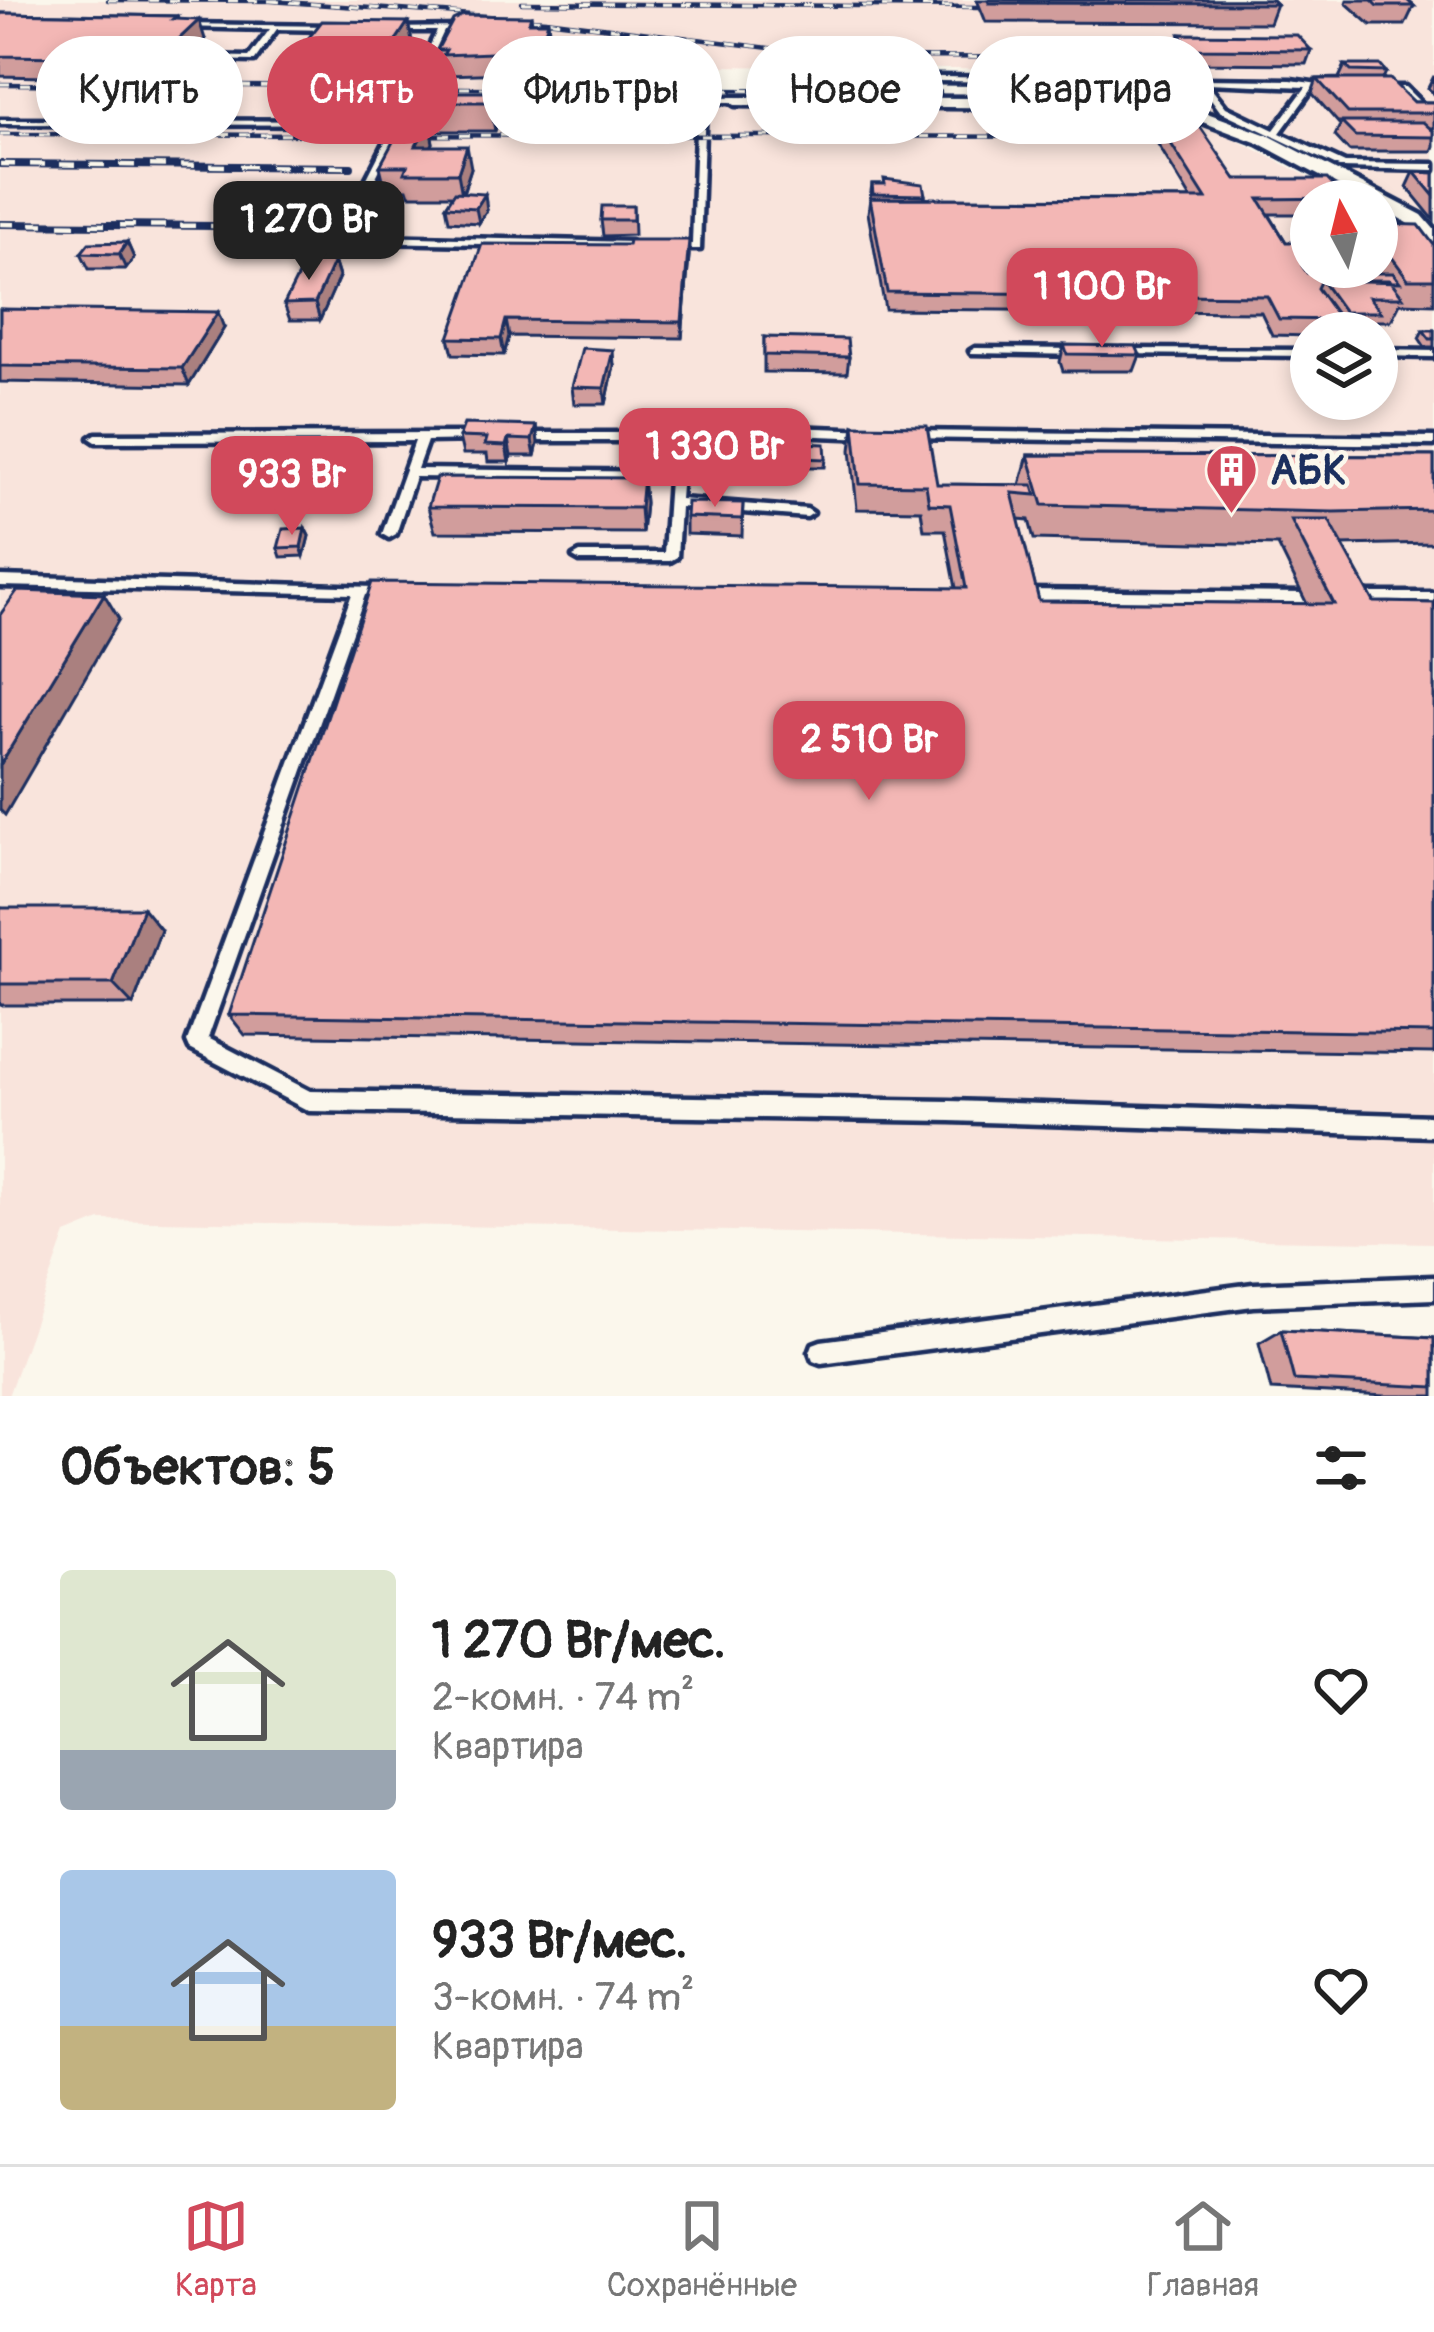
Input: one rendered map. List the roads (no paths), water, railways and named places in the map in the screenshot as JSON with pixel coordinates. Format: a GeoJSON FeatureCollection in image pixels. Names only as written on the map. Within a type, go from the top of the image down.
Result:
{"type":"FeatureCollection","features":[{"type":"Feature","properties":{"kind":"street"},"geometry":{"type":"LineString","coordinates":[[735,100],[967,102]]}},
{"type":"Feature","properties":{"kind":"street"},"geometry":{"type":"LineString","coordinates":[[1214,118],[1414,219],[1434,240]]}},
{"type":"Feature","properties":{"kind":"lane"},"geometry":{"type":"LineString","coordinates":[[174,26],[347,28]]}},
{"type":"Feature","properties":{"kind":"lane"},"geometry":{"type":"LineString","coordinates":[[243,59],[251,59],[275,27]]}},
{"type":"Feature","properties":{"kind":"lane"},"geometry":{"type":"LineString","coordinates":[[370,28],[468,29]]}},
{"type":"Feature","properties":{"kind":"lane"},"geometry":{"type":"LineString","coordinates":[[439,36],[442,29]]}},
{"type":"Feature","properties":{"kind":"lane"},"geometry":{"type":"LineString","coordinates":[[526,29],[552,36]]}},
{"type":"Feature","properties":{"kind":"lane"},"geometry":{"type":"LineString","coordinates":[[1214,81],[1337,88]]}},
{"type":"Feature","properties":{"kind":"lane"},"geometry":{"type":"LineString","coordinates":[[1275,134],[1310,87]]}},
{"type":"Feature","properties":{"kind":"lane"},"geometry":{"type":"LineString","coordinates":[[1381,89],[1402,89],[1426,112]]}},
{"type":"Feature","properties":{"kind":"lane"},"geometry":{"type":"LineString","coordinates":[[1214,98],[1223,109],[1344,166],[1434,167]]}},
{"type":"Feature","properties":{"kind":"lane"},"geometry":{"type":"LineString","coordinates":[[722,100],[735,100]]}},
{"type":"Feature","properties":{"kind":"lane"},"geometry":{"type":"LineString","coordinates":[[0,122],[267,123]]}},
{"type":"Feature","properties":{"kind":"lane"},"geometry":{"type":"LineString","coordinates":[[388,144],[345,231],[374,239],[636,245]]}},
{"type":"Feature","properties":{"kind":"lane"},"geometry":{"type":"LineString","coordinates":[[656,246],[697,247],[700,144]]}},
{"type":"Feature","properties":{"kind":"lane"},"geometry":{"type":"LineString","coordinates":[[975,351],[1290,353]]}},
{"type":"Feature","properties":{"kind":"lane"},"geometry":{"type":"LineString","coordinates":[[1398,353],[1434,353]]}},
{"type":"Feature","properties":{"kind":"lane"},"geometry":{"type":"LineString","coordinates":[[514,437],[652,436],[712,428],[822,434],[1434,441]]}},
{"type":"Feature","properties":{"kind":"lane"},"geometry":{"type":"LineString","coordinates":[[580,556],[670,557],[679,431]]}},
{"type":"Feature","properties":{"kind":"lane"},"geometry":{"type":"LineString","coordinates":[[389,534],[422,437]]}},
{"type":"Feature","properties":{"kind":"lane"},"geometry":{"type":"LineString","coordinates":[[96,438],[490,437]]}},
{"type":"Feature","properties":{"kind":"lane"},"geometry":{"type":"LineString","coordinates":[[410,473],[676,476]]}},
{"type":"Feature","properties":{"kind":"lane"},"geometry":{"type":"LineString","coordinates":[[674,503],[807,513]]}},
{"type":"Feature","properties":{"kind":"lane"},"geometry":{"type":"LineString","coordinates":[[0,581],[384,590]]}},
{"type":"Feature","properties":{"kind":"lane"},"geometry":{"type":"LineString","coordinates":[[360,590],[197,1042],[308,1101],[950,1111],[1434,1126]]}},
{"type":"Feature","properties":{"kind":"lane"},"geometry":{"type":"LineString","coordinates":[[1024,596],[1304,598]]}},
{"type":"Feature","properties":{"kind":"lane"},"geometry":{"type":"LineString","coordinates":[[1342,598],[1434,598]]}},
{"type":"Feature","properties":{"kind":"lane"},"geometry":{"type":"LineString","coordinates":[[820,1352],[1252,1295],[1434,1288]]}},
{"type":"Feature","properties":{"kind":"railway"},"geometry":{"type":"LineString","coordinates":[[108,0],[282,1]]}},
{"type":"Feature","properties":{"kind":"railway"},"geometry":{"type":"LineString","coordinates":[[270,1],[546,20],[841,57],[967,57]]}},
{"type":"Feature","properties":{"kind":"railway"},"geometry":{"type":"LineString","coordinates":[[522,3],[980,7]]}},
{"type":"Feature","properties":{"kind":"railway"},"geometry":{"type":"LineString","coordinates":[[0,84],[746,90]]}},
{"type":"Feature","properties":{"kind":"railway"},"geometry":{"type":"LineString","coordinates":[[0,134],[967,137]]}},
{"type":"Feature","properties":{"kind":"railway"},"geometry":{"type":"LineString","coordinates":[[0,164],[351,167]]}},
{"type":"Feature","properties":{"kind":"railway"},"geometry":{"type":"LineString","coordinates":[[0,224],[315,227]]}},
{"type":"Feature","properties":{"kind":"place","name":"АБК"},"geometry":{"type":"Point","coordinates":[1231,515]}}]}
